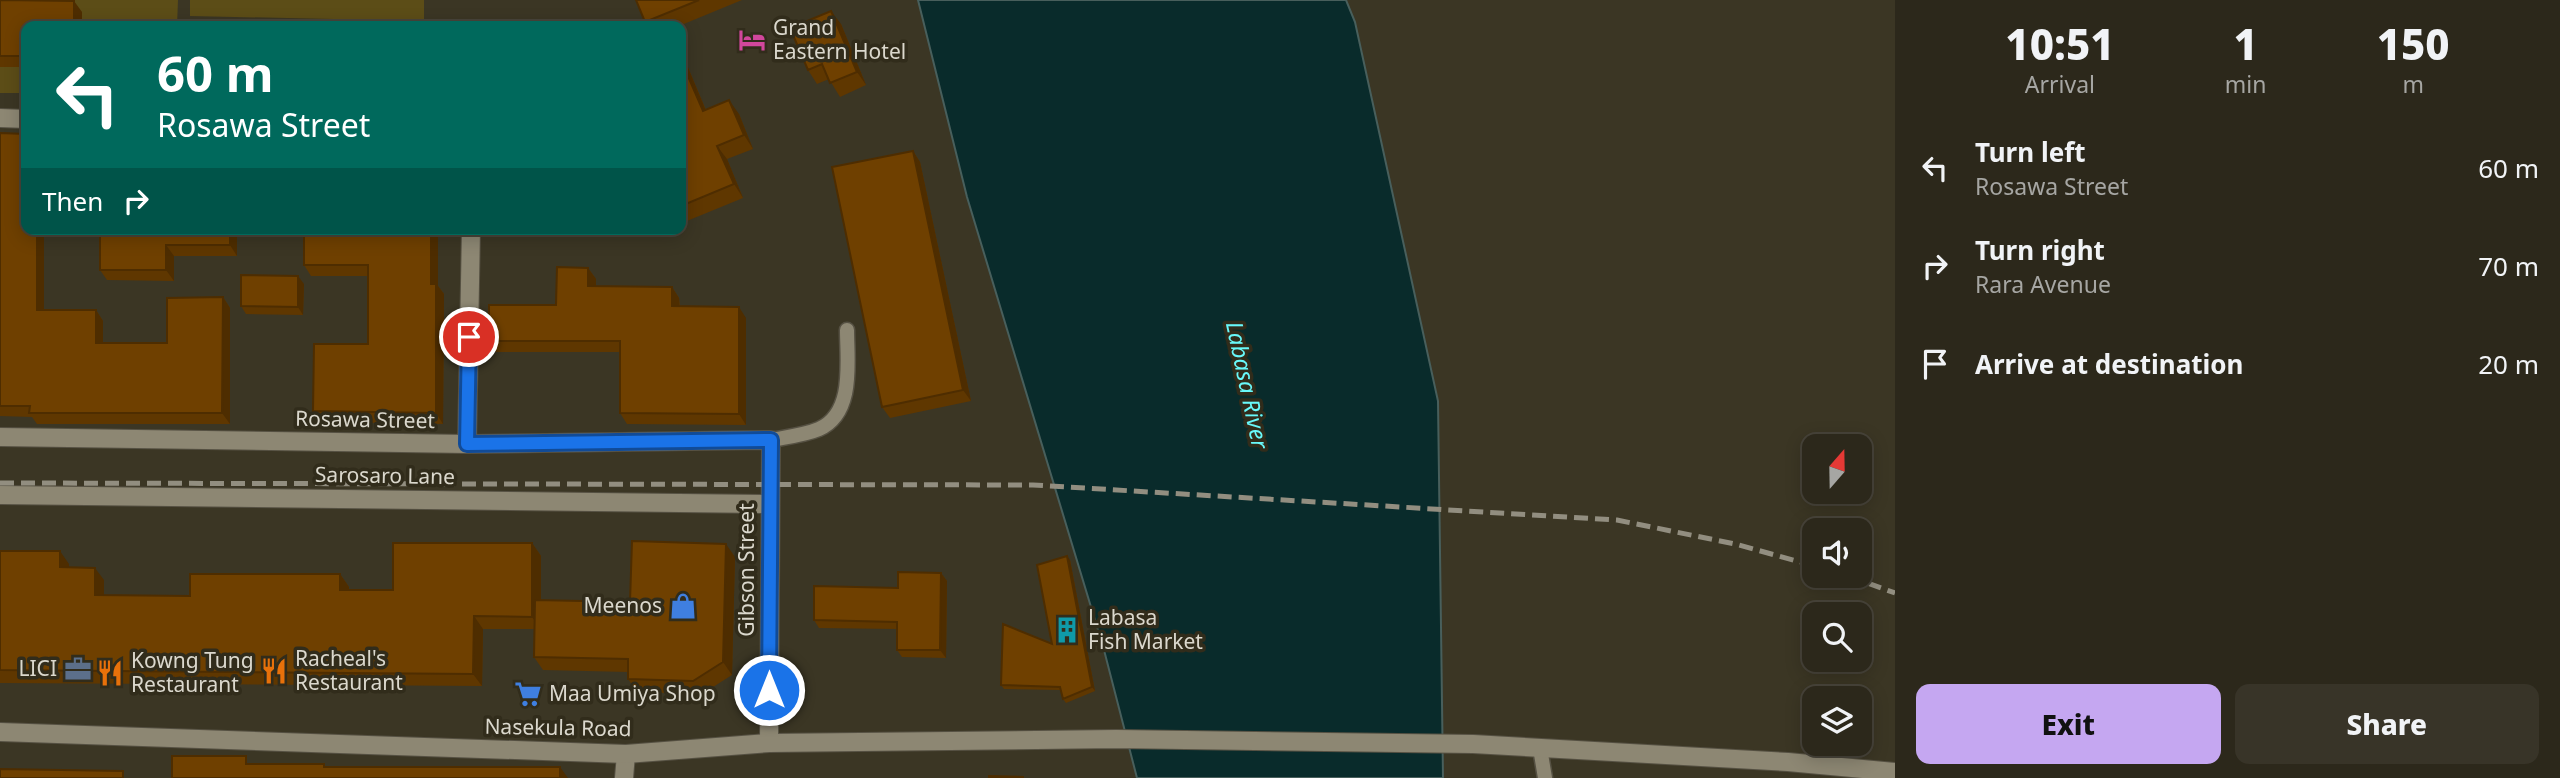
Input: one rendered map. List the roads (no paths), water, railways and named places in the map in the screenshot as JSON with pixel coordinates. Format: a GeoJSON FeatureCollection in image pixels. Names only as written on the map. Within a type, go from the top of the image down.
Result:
{"type":"FeatureCollection","features":[{"type":"Feature","properties":{"kind":"street"},"geometry":{"type":"LineString","coordinates":[[0,118],[21,118]]}},
{"type":"Feature","properties":{"kind":"street"},"geometry":{"type":"LineString","coordinates":[[467,444],[471,235]]}},
{"type":"Feature","properties":{"kind":"street","name":"Rosawa Street"},"geometry":{"type":"LineString","coordinates":[[0,437],[467,444],[771,440]]}},
{"type":"Feature","properties":{"kind":"street","name":"Gibson Street"},"geometry":{"type":"LineString","coordinates":[[769,743],[771,440]]}},
{"type":"Feature","properties":{"kind":"street","name":"Sarosaro Lane"},"geometry":{"type":"LineString","coordinates":[[0,495],[770,503]]}},
{"type":"Feature","properties":{"kind":"street","name":"Nasekula Road"},"geometry":{"type":"LineString","coordinates":[[0,733],[626,754],[769,743],[1116,739],[1473,744],[1788,762],[1895,772]]}},
{"type":"Feature","properties":{"kind":"street"},"geometry":{"type":"LineString","coordinates":[[624,778],[626,754]]}},
{"type":"Feature","properties":{"kind":"lane"},"geometry":{"type":"LineString","coordinates":[[771,440],[820,429],[840,410],[847,385],[847,330]]}},
{"type":"Feature","properties":{"kind":"lane"},"geometry":{"type":"LineString","coordinates":[[1540,748],[1545,778]]}},
{"type":"Feature","properties":{"kind":"water","name":"Labasa River"},"geometry":{"type":"Polygon","coordinates":[[[918,0],[1346,0],[1355,22],[1438,401],[1443,778],[1137,778],[1104,650],[967,197],[918,0]]]}},
{"type":"Feature","properties":{"kind":"railway"},"geometry":{"type":"LineString","coordinates":[[0,483],[1033,485],[1617,520],[1735,544],[1802,562]]}},
{"type":"Feature","properties":{"kind":"railway"},"geometry":{"type":"LineString","coordinates":[[1872,585],[1895,593]]}},
{"type":"Feature","properties":{"kind":"place","name":"Grand Eastern Hotel"},"geometry":{"type":"Point","coordinates":[752,40]}},
{"type":"Feature","properties":{"kind":"place","name":"Meenos"},"geometry":{"type":"Point","coordinates":[683,606]}},
{"type":"Feature","properties":{"kind":"place","name":"Labasa Fish Market"},"geometry":{"type":"Point","coordinates":[1067,630]}},
{"type":"Feature","properties":{"kind":"place","name":"LICI"},"geometry":{"type":"Point","coordinates":[78,669]}},
{"type":"Feature","properties":{"kind":"place","name":"Racheal's Restaurant"},"geometry":{"type":"Point","coordinates":[274,671]}},
{"type":"Feature","properties":{"kind":"place","name":"Kowng Tung Restaurant"},"geometry":{"type":"Point","coordinates":[110,673]}},
{"type":"Feature","properties":{"kind":"place","name":"Maa Umiya Shop"},"geometry":{"type":"Point","coordinates":[528,694]}}]}
